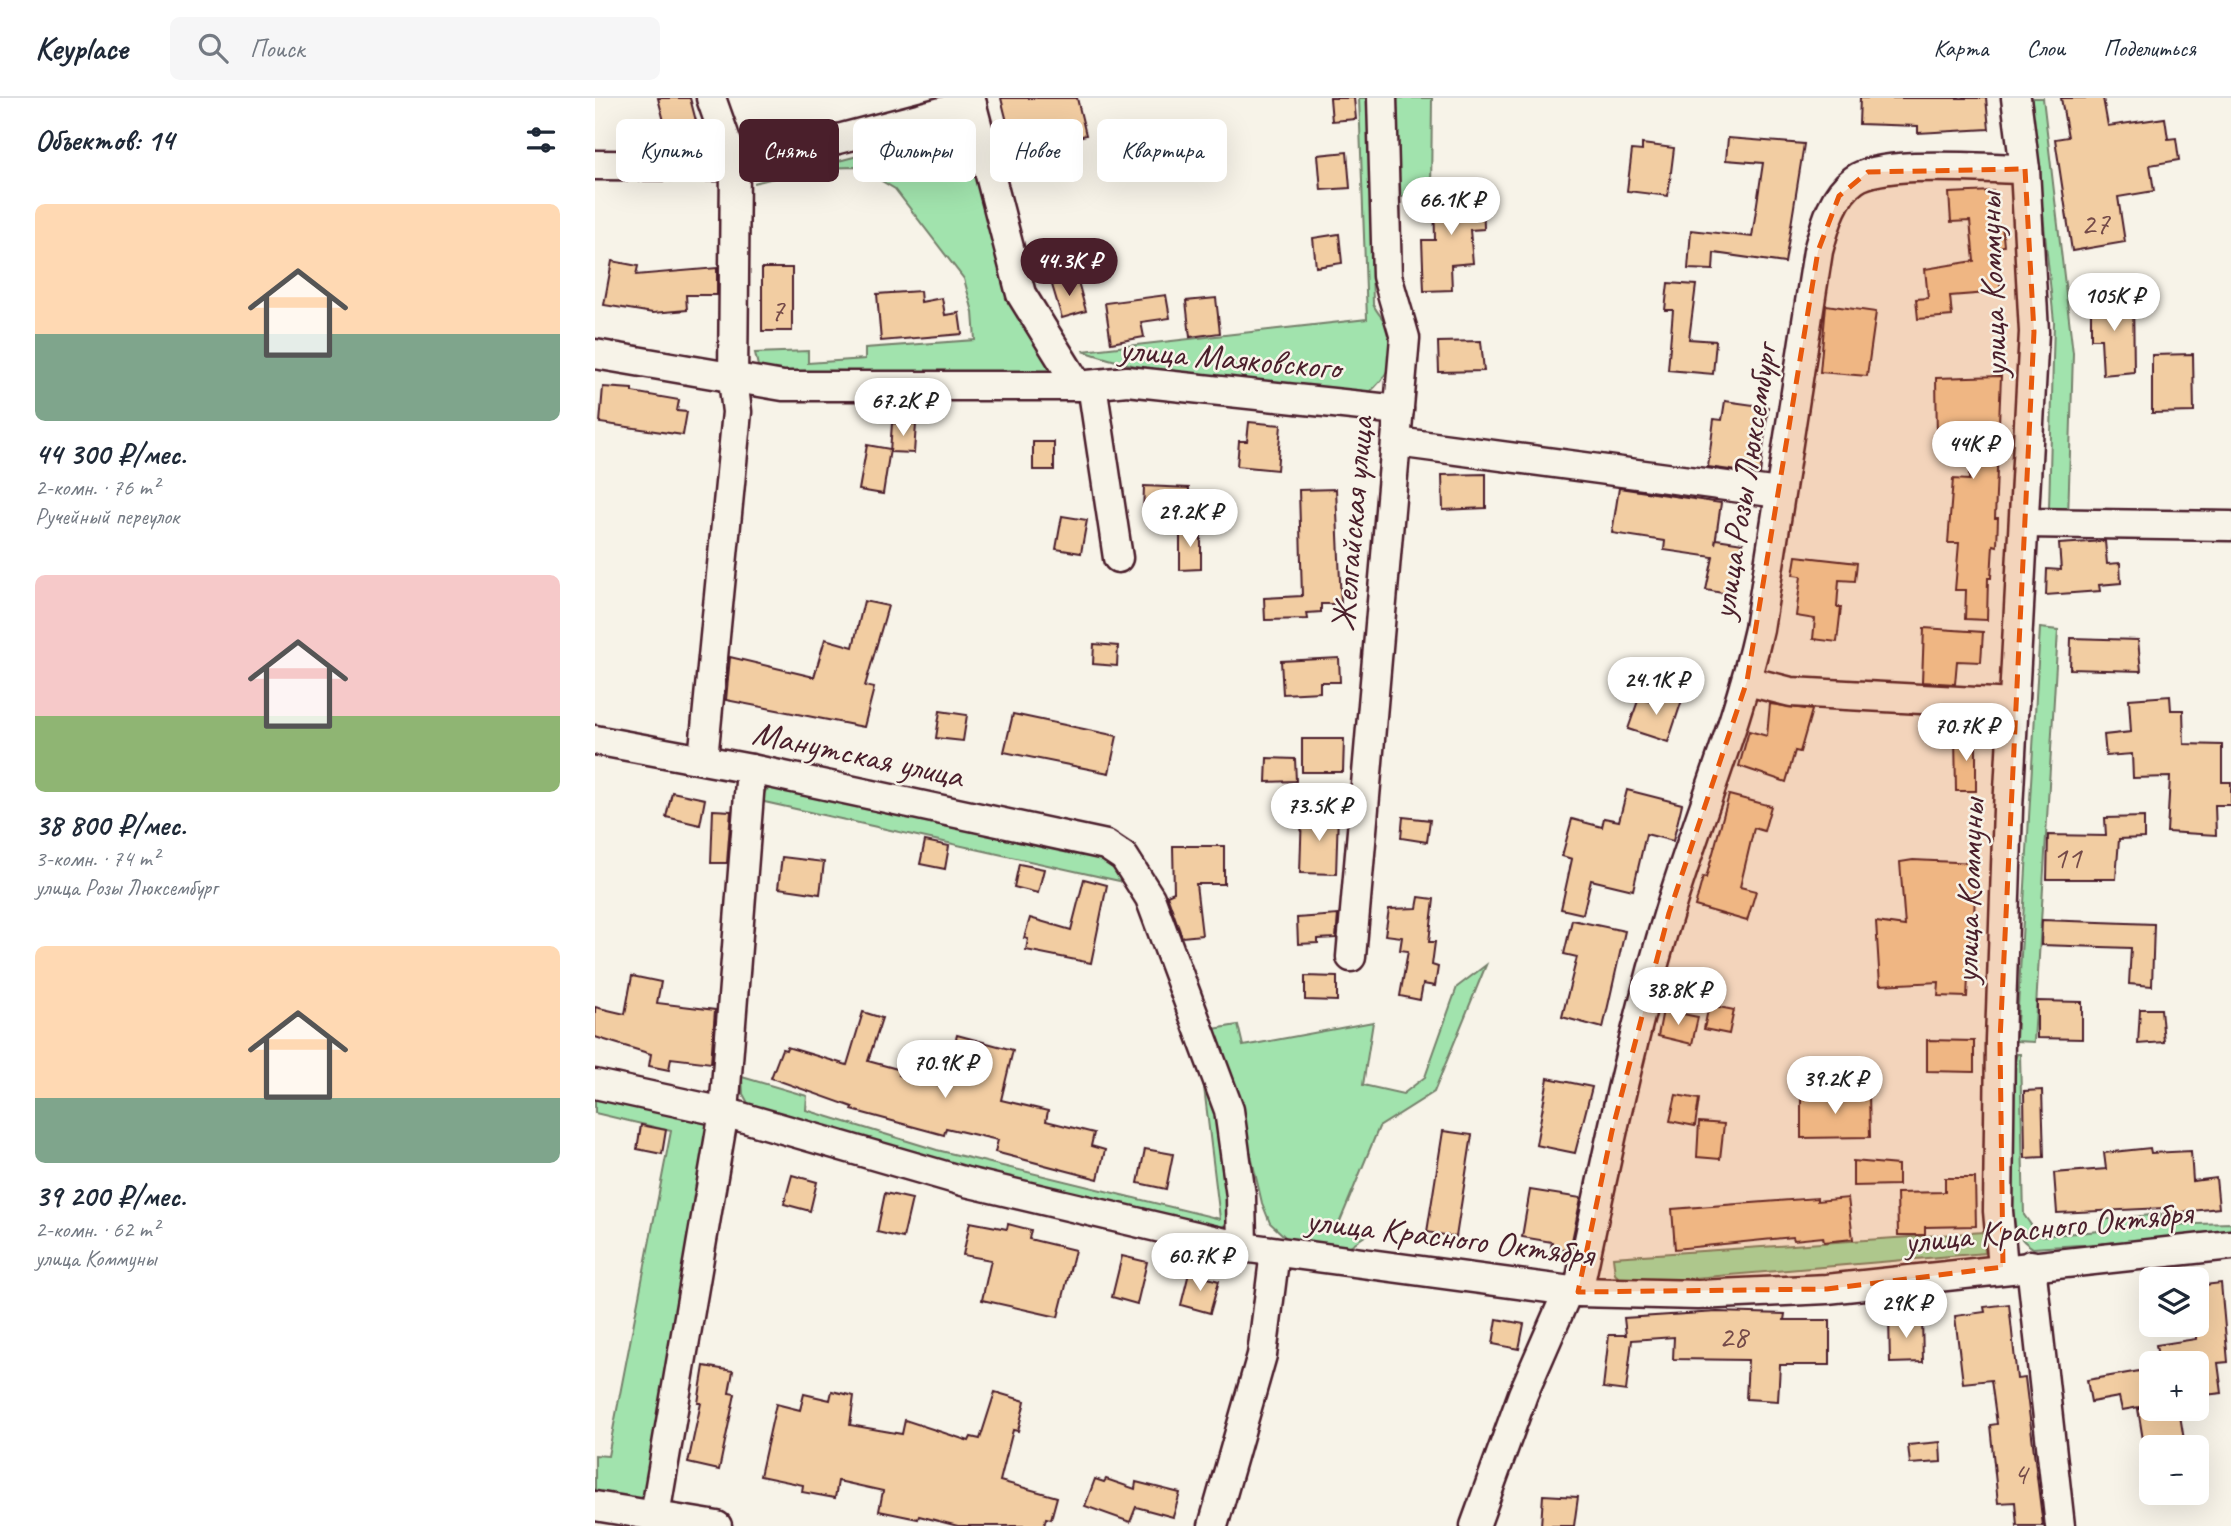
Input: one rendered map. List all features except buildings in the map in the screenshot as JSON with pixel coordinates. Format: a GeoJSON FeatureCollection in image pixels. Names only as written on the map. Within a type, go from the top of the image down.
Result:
{"type":"FeatureCollection","features":[{"type":"Feature","properties":{"kind":"street"},"geometry":{"type":"LineString","coordinates":[[702,759],[737,412],[733,379],[735,166],[711,98]]}},
{"type":"Feature","properties":{"kind":"street","name":"Желгайская улица"},"geometry":{"type":"LineString","coordinates":[[1352,957],[1405,338],[1387,276],[1382,98]]}},
{"type":"Feature","properties":{"kind":"street","name":"улица Коммуны"},"geometry":{"type":"LineString","coordinates":[[2003,1268],[1998,1211],[2000,1040],[2014,704],[2026,523],[2034,332],[2025,169],[2016,98]]}},
{"type":"Feature","properties":{"kind":"street"},"geometry":{"type":"LineString","coordinates":[[595,165],[735,166],[971,101],[1021,294],[1085,385],[1118,558]]}},
{"type":"Feature","properties":{"kind":"street","name":"улица Розы Люксембург"},"geometry":{"type":"LineString","coordinates":[[1475,1526],[1523,1394],[1573,1292],[1669,913],[1747,681],[1759,629],[1818,251],[1827,218],[1839,196],[1853,180],[1885,168],[2025,169]]}},
{"type":"Feature","properties":{"kind":"street","name":"улица Маяковского"},"geometry":{"type":"LineString","coordinates":[[595,354],[783,386],[1085,385],[1127,382],[1399,410]]}},
{"type":"Feature","properties":{"kind":"street"},"geometry":{"type":"LineString","coordinates":[[1397,442],[1779,493]]}},
{"type":"Feature","properties":{"kind":"street"},"geometry":{"type":"LineString","coordinates":[[2026,523],[2231,526]]}},
{"type":"Feature","properties":{"kind":"street"},"geometry":{"type":"LineString","coordinates":[[1747,681],[1791,692],[2014,704]]}},
{"type":"Feature","properties":{"kind":"street","name":"Манутская улица"},"geometry":{"type":"LineString","coordinates":[[595,740],[751,769],[1106,845],[1124,857],[1150,898],[1229,1110],[1239,1169],[1242,1247]]}},
{"type":"Feature","properties":{"kind":"street"},"geometry":{"type":"LineString","coordinates":[[655,1515],[724,1112],[751,769]]}},
{"type":"Feature","properties":{"kind":"street","name":"улица Красного Октября"},"geometry":{"type":"LineString","coordinates":[[595,1084],[724,1112],[966,1182],[1242,1247],[1573,1292],[1699,1295],[1827,1289],[2231,1245]]}},
{"type":"Feature","properties":{"kind":"street"},"geometry":{"type":"LineString","coordinates":[[1213,1526],[1262,1355],[1275,1252]]}},
{"type":"Feature","properties":{"kind":"street"},"geometry":{"type":"LineString","coordinates":[[2031,1265],[2060,1526]]}},
{"type":"Feature","properties":{"kind":"street"},"geometry":{"type":"LineString","coordinates":[[595,1506],[717,1526]]}},
{"type":"Feature","properties":{"kind":"highlighted area"},"geometry":{"type":"Polygon","coordinates":[[[2025,169],[2034,332],[2000,1040],[2003,1267],[1827,1289],[1578,1292],[1612,1131],[1669,913],[1747,681],[1818,251],[1839,196],[1868,172],[2025,169]]]}},
{"type":"Feature","properties":{"kind":"green space"},"geometry":{"type":"Polygon","coordinates":[[[1359,98],[1368,98],[1373,304],[1388,328],[1393,347],[1390,365],[1374,388],[1367,394],[1223,381],[1152,370],[1083,351],[1367,319],[1359,98]]]}},
{"type":"Feature","properties":{"kind":"green space"},"geometry":{"type":"Polygon","coordinates":[[[1397,98],[1432,98],[1431,196],[1398,197],[1397,98]]]}},
{"type":"Feature","properties":{"kind":"green space"},"geometry":{"type":"Polygon","coordinates":[[[2031,98],[2043,98],[2073,353],[2068,519],[2051,514],[2049,509],[2054,322],[2031,98]]]}},
{"type":"Feature","properties":{"kind":"green space"},"geometry":{"type":"Polygon","coordinates":[[[853,157],[853,167],[839,167],[839,161],[853,157]]]}},
{"type":"Feature","properties":{"kind":"green space"},"geometry":{"type":"Polygon","coordinates":[[[976,177],[1003,282],[1055,368],[1052,376],[784,372],[758,366],[755,353],[808,351],[808,363],[865,359],[865,348],[975,340],[973,312],[964,279],[895,189],[883,182],[976,182],[976,177]]]}},
{"type":"Feature","properties":{"kind":"green space"},"geometry":{"type":"Polygon","coordinates":[[[2040,628],[2058,630],[2034,1042],[2016,1041],[2040,628]]]}},
{"type":"Feature","properties":{"kind":"green space"},"geometry":{"type":"Polygon","coordinates":[[[789,786],[1112,862],[1133,884],[760,801],[766,790],[789,786]]]}},
{"type":"Feature","properties":{"kind":"green space"},"geometry":{"type":"Polygon","coordinates":[[[1486,965],[1434,1092],[1379,1127],[1338,1226],[1368,1234],[1335,1256],[1295,1246],[1270,1223],[1262,1203],[1238,1100],[1213,1029],[1238,1025],[1243,1046],[1373,1022],[1363,1085],[1403,1094],[1425,1077],[1457,987],[1486,965]]]}},
{"type":"Feature","properties":{"kind":"green space"},"geometry":{"type":"Polygon","coordinates":[[[2017,1054],[2020,1054],[2024,1215],[2039,1236],[2100,1231],[2100,1220],[2161,1214],[2162,1225],[2231,1223],[2231,1235],[2033,1248],[2028,1245],[2018,1233],[2013,1213],[2014,1062],[2017,1054]]]}},
{"type":"Feature","properties":{"kind":"green space"},"geometry":{"type":"Polygon","coordinates":[[[742,1077],[807,1096],[806,1110],[937,1150],[1220,1219],[1203,1079],[1222,1131],[1230,1218],[1222,1228],[1059,1198],[749,1105],[743,1094],[742,1077]]]}},
{"type":"Feature","properties":{"kind":"green space"},"geometry":{"type":"Polygon","coordinates":[[[595,1098],[706,1122],[711,1132],[644,1502],[595,1499],[595,1455],[608,1456],[671,1131],[595,1113],[595,1098]]]}},
{"type":"Feature","properties":{"kind":"green space"},"geometry":{"type":"Polygon","coordinates":[[[1983,1232],[1985,1253],[1625,1284],[1615,1274],[1613,1257],[1983,1232]]]}}]}
